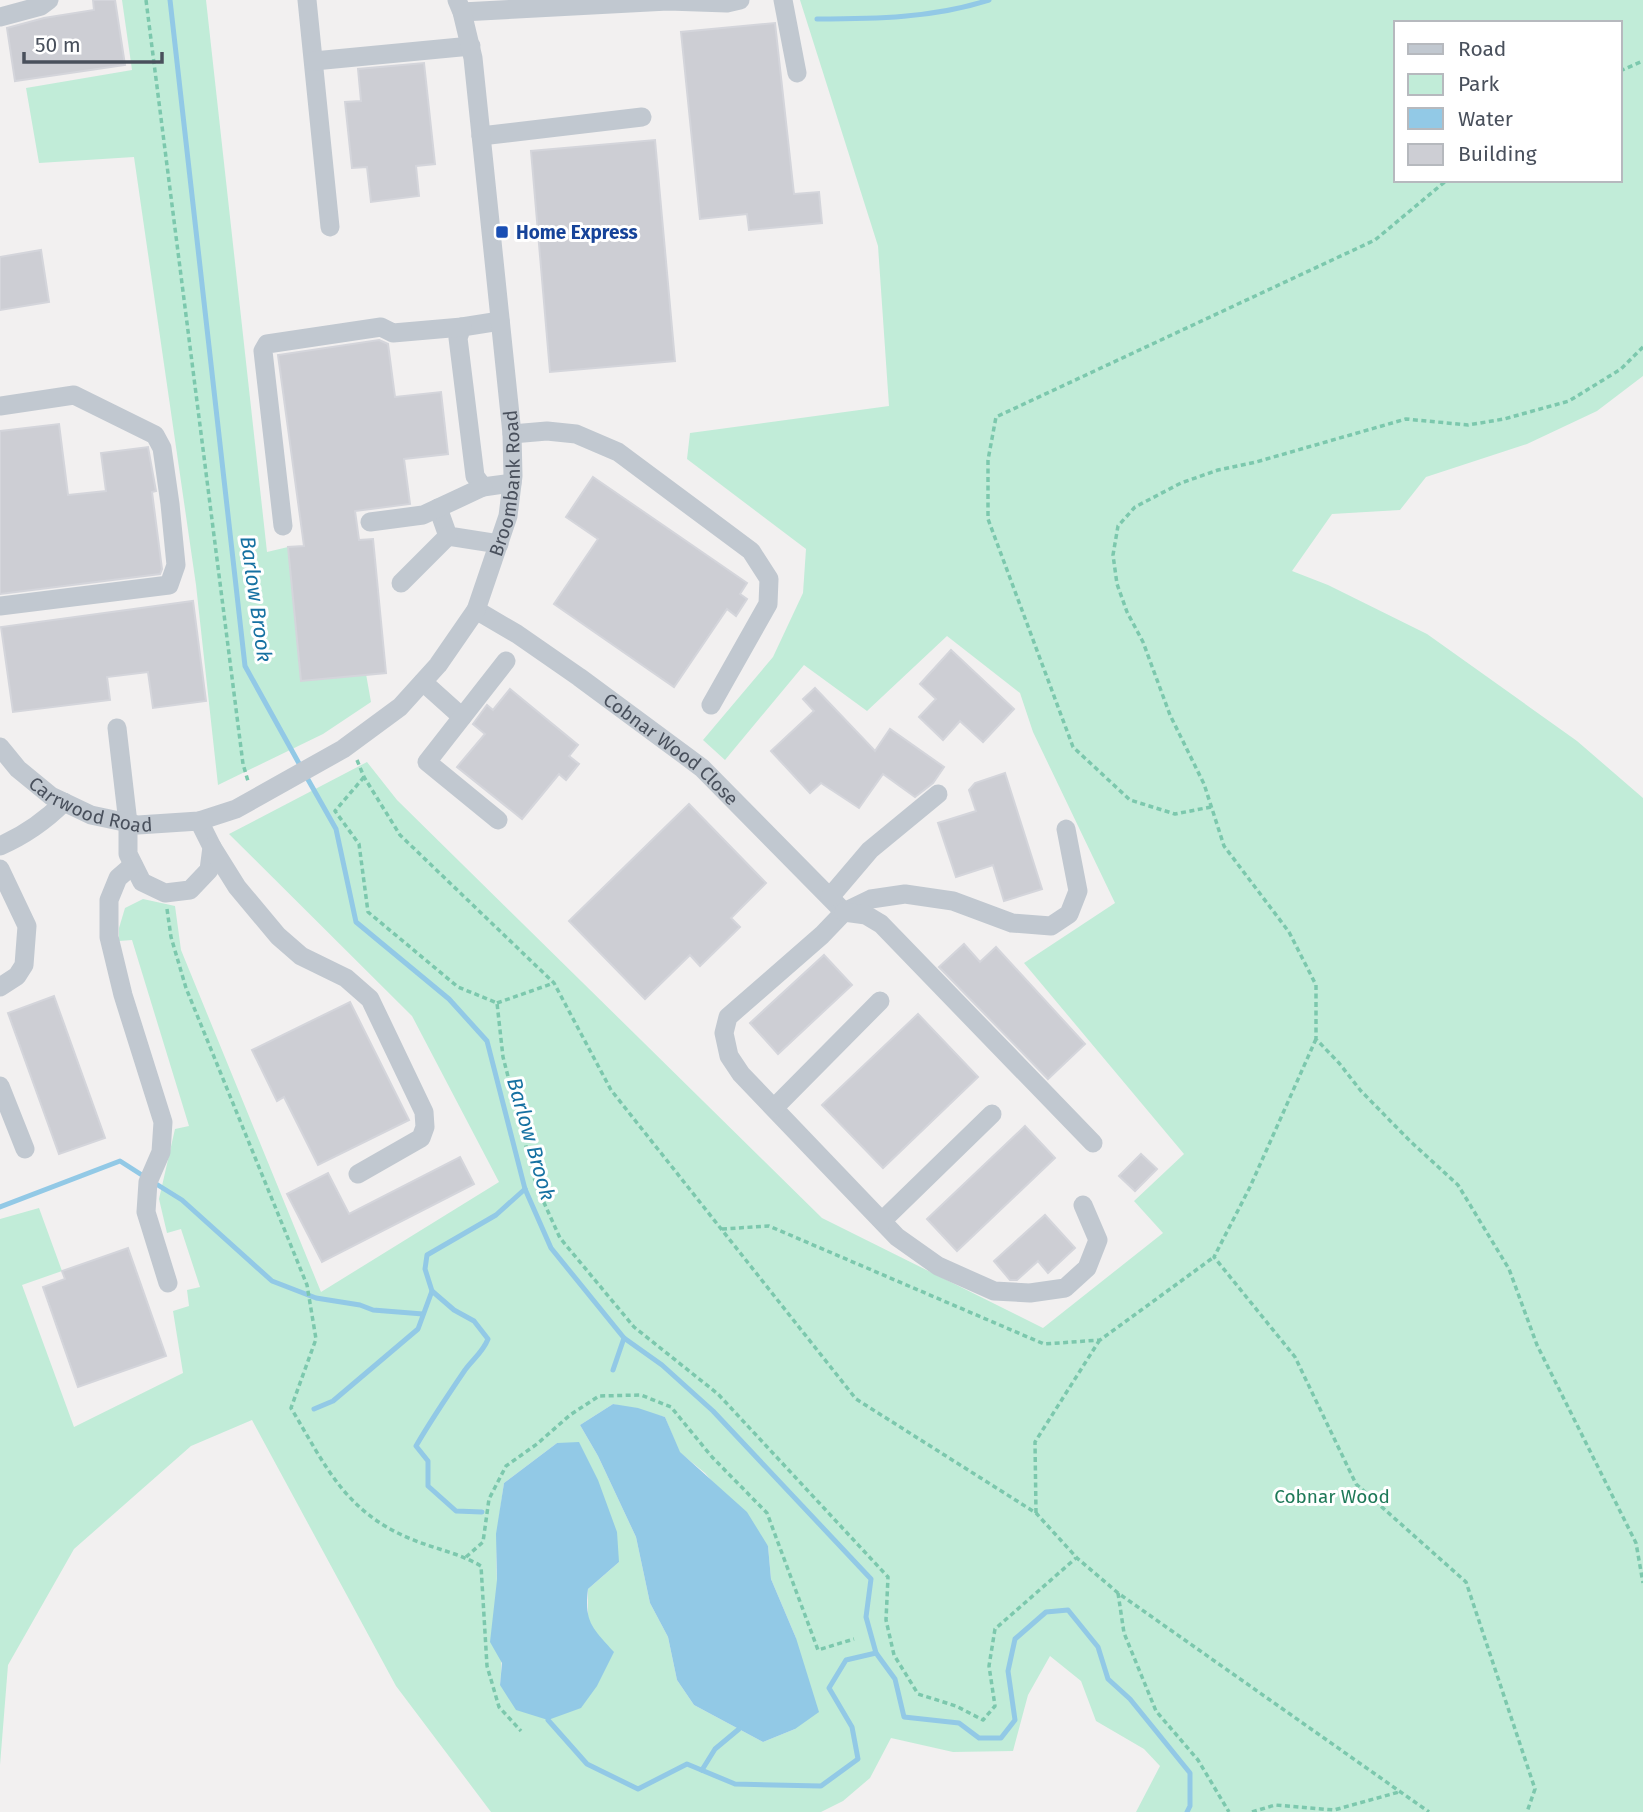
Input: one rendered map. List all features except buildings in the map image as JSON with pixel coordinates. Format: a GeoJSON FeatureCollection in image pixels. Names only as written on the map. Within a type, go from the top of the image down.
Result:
{"type":"FeatureCollection","features":[{"type":"Feature","properties":{"kind":"street"},"geometry":{"type":"LineString","coordinates":[[0,16],[41,6],[50,0]]}},
{"type":"Feature","properties":{"kind":"street"},"geometry":{"type":"LineString","coordinates":[[307,0],[330,227]]}},
{"type":"Feature","properties":{"kind":"street"},"geometry":{"type":"LineString","coordinates":[[459,6],[641,1],[727,3],[740,0]]}},
{"type":"Feature","properties":{"kind":"street"},"geometry":{"type":"LineString","coordinates":[[783,0],[797,74]]}},
{"type":"Feature","properties":{"kind":"street","name":"Broombank Road"},"geometry":{"type":"LineString","coordinates":[[199,821],[236,809],[273,790],[343,749],[400,707],[438,665],[476,610],[508,516],[512,483],[512,433],[471,46],[459,6]]}},
{"type":"Feature","properties":{"kind":"street"},"geometry":{"type":"LineString","coordinates":[[314,61],[471,46]]}},
{"type":"Feature","properties":{"kind":"street"},"geometry":{"type":"LineString","coordinates":[[481,136],[642,117]]}},
{"type":"Feature","properties":{"kind":"street"},"geometry":{"type":"LineString","coordinates":[[283,526],[263,351],[267,344],[381,327],[393,333],[500,321]]}},
{"type":"Feature","properties":{"kind":"street"},"geometry":{"type":"LineString","coordinates":[[461,327],[458,338],[475,476],[484,486]]}},
{"type":"Feature","properties":{"kind":"street"},"geometry":{"type":"LineString","coordinates":[[0,406],[74,395],[155,435],[162,448],[176,565],[169,584],[0,606]]}},
{"type":"Feature","properties":{"kind":"street"},"geometry":{"type":"LineString","coordinates":[[512,433],[547,431],[576,434],[618,452],[751,551],[769,579],[768,604],[711,705]]}},
{"type":"Feature","properties":{"kind":"street"},"geometry":{"type":"LineString","coordinates":[[370,522],[423,515],[484,486],[512,483]]}},
{"type":"Feature","properties":{"kind":"street"},"geometry":{"type":"LineString","coordinates":[[438,508],[448,536]]}},
{"type":"Feature","properties":{"kind":"street"},"geometry":{"type":"LineString","coordinates":[[448,536],[499,544]]}},
{"type":"Feature","properties":{"kind":"street"},"geometry":{"type":"LineString","coordinates":[[401,583],[448,536]]}},
{"type":"Feature","properties":{"kind":"street","name":"Cobnar Wood Close"},"geometry":{"type":"LineString","coordinates":[[476,610],[517,634],[579,677],[702,768],[844,912]]}},
{"type":"Feature","properties":{"kind":"street"},"geometry":{"type":"LineString","coordinates":[[498,820],[427,762],[506,662]]}},
{"type":"Feature","properties":{"kind":"street"},"geometry":{"type":"LineString","coordinates":[[423,682],[462,717]]}},
{"type":"Feature","properties":{"kind":"street"},"geometry":{"type":"LineString","coordinates":[[117,728],[128,823],[128,854],[142,882],[165,893],[190,890],[209,870],[212,847]]}},
{"type":"Feature","properties":{"kind":"street","name":"Carrwood Road"},"geometry":{"type":"LineString","coordinates":[[0,747],[18,769],[51,796],[91,815],[138,825],[199,821]]}},
{"type":"Feature","properties":{"kind":"street"},"geometry":{"type":"LineString","coordinates":[[830,897],[870,850],[938,794]]}},
{"type":"Feature","properties":{"kind":"street"},"geometry":{"type":"LineString","coordinates":[[0,846],[20,838],[64,802]]}},
{"type":"Feature","properties":{"kind":"street"},"geometry":{"type":"LineString","coordinates":[[199,821],[237,887],[278,936],[301,956],[346,978],[370,999],[424,1112],[425,1127],[421,1138],[358,1174]]}},
{"type":"Feature","properties":{"kind":"street"},"geometry":{"type":"LineString","coordinates":[[1066,829],[1078,891],[1069,914],[1051,926],[1012,923],[953,901],[905,894],[871,899],[844,912],[822,935],[728,1017],[724,1033],[729,1056],[741,1074],[897,1237],[938,1266],[994,1291],[1030,1293],[1065,1288],[1087,1268],[1098,1240],[1083,1205]]}},
{"type":"Feature","properties":{"kind":"street"},"geometry":{"type":"LineString","coordinates":[[133,865],[118,878],[109,900],[109,937],[123,995],[163,1122],[161,1152],[148,1182],[146,1212],[167,1283]]}},
{"type":"Feature","properties":{"kind":"street"},"geometry":{"type":"LineString","coordinates":[[0,869],[27,926],[24,965],[17,976],[0,988]]}},
{"type":"Feature","properties":{"kind":"street"},"geometry":{"type":"LineString","coordinates":[[844,912],[866,915],[881,924],[1093,1143]]}},
{"type":"Feature","properties":{"kind":"street"},"geometry":{"type":"LineString","coordinates":[[774,1108],[880,1001]]}},
{"type":"Feature","properties":{"kind":"street"},"geometry":{"type":"LineString","coordinates":[[0,1086],[25,1149]]}},
{"type":"Feature","properties":{"kind":"street"},"geometry":{"type":"LineString","coordinates":[[882,1221],[992,1114]]}},
{"type":"Feature","properties":{"kind":"path"},"geometry":{"type":"LineString","coordinates":[[146,0],[243,764]]}},
{"type":"Feature","properties":{"kind":"path"},"geometry":{"type":"LineString","coordinates":[[1622,70],[1643,61]]}},
{"type":"Feature","properties":{"kind":"path"},"geometry":{"type":"LineString","coordinates":[[1211,807],[1175,814],[1130,800],[1073,747],[988,519],[988,460],[996,417],[1375,240],[1445,182]]}},
{"type":"Feature","properties":{"kind":"path"},"geometry":{"type":"LineString","coordinates":[[1527,1812],[1535,1789],[1466,1582],[1356,1484],[1295,1357],[1214,1257],[1250,1187],[1316,1039],[1316,985],[1289,932],[1224,846],[1204,784],[1171,715],[1143,642],[1127,612],[1117,584],[1113,555],[1118,527],[1135,507],[1181,483],[1218,470],[1256,462],[1406,419],[1468,425],[1504,419],[1569,401],[1620,369],[1643,347]]}},
{"type":"Feature","properties":{"kind":"path"},"geometry":{"type":"LineString","coordinates":[[554,983],[497,1003],[458,987],[368,912],[359,845],[335,811],[364,777],[400,835],[554,983],[611,1090],[856,1399],[1036,1513],[1077,1558],[1118,1593],[1429,1812]]}},
{"type":"Feature","properties":{"kind":"path"},"geometry":{"type":"LineString","coordinates":[[165,893],[171,937],[186,988],[307,1285],[316,1339],[291,1408],[334,1480],[366,1515],[410,1539],[466,1557],[481,1566],[487,1666],[499,1707],[521,1731]]}},
{"type":"Feature","properties":{"kind":"path"},"geometry":{"type":"LineString","coordinates":[[497,1003],[503,1057],[536,1185],[560,1238],[634,1327],[718,1394],[888,1577],[886,1620],[894,1655],[918,1694],[957,1706],[983,1720],[995,1706],[989,1666],[995,1629],[1077,1558]]}},
{"type":"Feature","properties":{"kind":"path"},"geometry":{"type":"LineString","coordinates":[[1316,1039],[1361,1091],[1458,1185],[1503,1259],[1537,1345],[1636,1543],[1643,1583]]}},
{"type":"Feature","properties":{"kind":"path"},"geometry":{"type":"LineString","coordinates":[[1036,1513],[1035,1442],[1100,1340]]}},
{"type":"Feature","properties":{"kind":"path"},"geometry":{"type":"LineString","coordinates":[[466,1557],[482,1542],[489,1499],[506,1466],[537,1444],[570,1415],[599,1396],[641,1395],[671,1408],[712,1457],[768,1513],[818,1650],[854,1639]]}},
{"type":"Feature","properties":{"kind":"path"},"geometry":{"type":"LineString","coordinates":[[1118,1593],[1124,1633],[1156,1711],[1198,1760],[1229,1812]]}},
{"type":"Feature","properties":{"kind":"path"},"geometry":{"type":"LineString","coordinates":[[1252,1812],[1275,1805],[1334,1810],[1399,1792]]}},
{"type":"Feature","properties":{"kind":"green space"},"geometry":{"type":"Polygon","coordinates":[[[122,0],[206,0],[267,552],[288,547],[301,680],[366,674],[371,702],[323,734],[218,785],[196,585],[134,157],[39,163],[26,88],[132,70],[122,0]]]}},
{"type":"Feature","properties":{"kind":"green space","name":"Cobnar Wood"},"geometry":{"type":"Polygon","coordinates":[[[800,0],[1643,0],[1643,376],[1597,411],[1527,444],[1426,477],[1400,510],[1332,514],[1292,571],[1328,585],[1427,634],[1577,741],[1643,798],[1643,1812],[1136,1812],[1160,1766],[1144,1749],[1096,1721],[1081,1681],[1050,1656],[1028,1695],[1013,1751],[953,1752],[891,1738],[870,1778],[843,1801],[821,1812],[491,1812],[396,1686],[252,1420],[191,1446],[74,1549],[8,1665],[0,1765],[0,1219],[39,1208],[62,1271],[22,1285],[74,1427],[183,1373],[173,1311],[189,1306],[187,1290],[200,1287],[181,1229],[167,1233],[159,1199],[175,1129],[189,1126],[132,940],[119,941],[119,928],[125,908],[143,899],[175,906],[181,950],[321,1292],[499,1182],[412,1016],[229,834],[367,762],[397,800],[822,1218],[1043,1328],[1163,1233],[1134,1201],[1184,1154],[1024,963],[1115,903],[1033,732],[1020,693],[947,636],[867,711],[804,665],[725,760],[703,740],[773,657],[803,593],[806,549],[687,459],[690,433],[889,406],[878,246],[800,0]],[[613,1404],[580,1425],[598,1456],[636,1537],[650,1603],[668,1637],[677,1680],[694,1705],[763,1742],[795,1729],[796,1638],[771,1579],[768,1546],[705,1473],[679,1452],[665,1417],[613,1404]],[[557,1443],[504,1483],[497,1556],[500,1685],[588,1621],[588,1589],[619,1562],[557,1443]]]}},
{"type":"Feature","properties":{"kind":"water"},"geometry":{"type":"Polygon","coordinates":[[[613,1404],[638,1408],[665,1417],[680,1452],[747,1512],[768,1546],[771,1579],[796,1638],[819,1712],[795,1729],[763,1742],[694,1705],[677,1680],[668,1637],[650,1603],[636,1537],[598,1456],[580,1425],[613,1404]]]}},
{"type":"Feature","properties":{"kind":"water"},"geometry":{"type":"Polygon","coordinates":[[[579,1442],[598,1480],[617,1532],[619,1562],[588,1589],[587,1600],[592,1624],[614,1652],[597,1686],[581,1708],[548,1720],[516,1710],[500,1685],[502,1663],[490,1642],[497,1580],[496,1534],[504,1483],[557,1443],[579,1442]]]}},
{"type":"Feature","properties":{"kind":"waterway","name":"Barlow Brook"},"geometry":{"type":"LineString","coordinates":[[170,0],[245,666],[301,767]]}},
{"type":"Feature","properties":{"kind":"waterway"},"geometry":{"type":"LineString","coordinates":[[817,19],[925,14],[989,0]]}},
{"type":"Feature","properties":{"kind":"waterway","name":"Barlow Brook"},"geometry":{"type":"LineString","coordinates":[[306,776],[336,829],[356,922],[449,999],[487,1041],[525,1189],[551,1248],[624,1338],[662,1365],[713,1411],[871,1579],[866,1617],[876,1653],[895,1679],[904,1717],[959,1723],[979,1738],[1001,1738],[1015,1720],[1008,1671],[1015,1639],[1046,1612],[1068,1610],[1098,1647],[1108,1679],[1130,1699],[1190,1773],[1190,1806],[1187,1812]]}},
{"type":"Feature","properties":{"kind":"waterway"},"geometry":{"type":"LineString","coordinates":[[0,1207],[120,1161],[145,1177]]}},
{"type":"Feature","properties":{"kind":"waterway"},"geometry":{"type":"LineString","coordinates":[[153,1182],[182,1200],[272,1281],[316,1298],[360,1305],[373,1310],[423,1314]]}},
{"type":"Feature","properties":{"kind":"waterway"},"geometry":{"type":"LineString","coordinates":[[482,1512],[456,1511],[428,1486],[428,1461],[416,1446],[488,1339],[474,1321],[454,1310],[432,1291],[425,1269],[427,1255],[496,1215],[525,1189]]}},
{"type":"Feature","properties":{"kind":"waterway"},"geometry":{"type":"LineString","coordinates":[[314,1409],[333,1401],[418,1329],[432,1291]]}},
{"type":"Feature","properties":{"kind":"waterway"},"geometry":{"type":"LineString","coordinates":[[613,1370],[624,1338]]}},
{"type":"Feature","properties":{"kind":"waterway"},"geometry":{"type":"LineString","coordinates":[[548,1720],[587,1764],[638,1789],[687,1764],[735,1784],[821,1786],[858,1759],[852,1727],[829,1688],[846,1660],[876,1653]]}},
{"type":"Feature","properties":{"kind":"waterway"},"geometry":{"type":"LineString","coordinates":[[702,1770],[715,1749],[739,1729]]}},
{"type":"Feature","properties":{"kind":"place","name":"Home Express"},"geometry":{"type":"Point","coordinates":[502,232]}}]}
